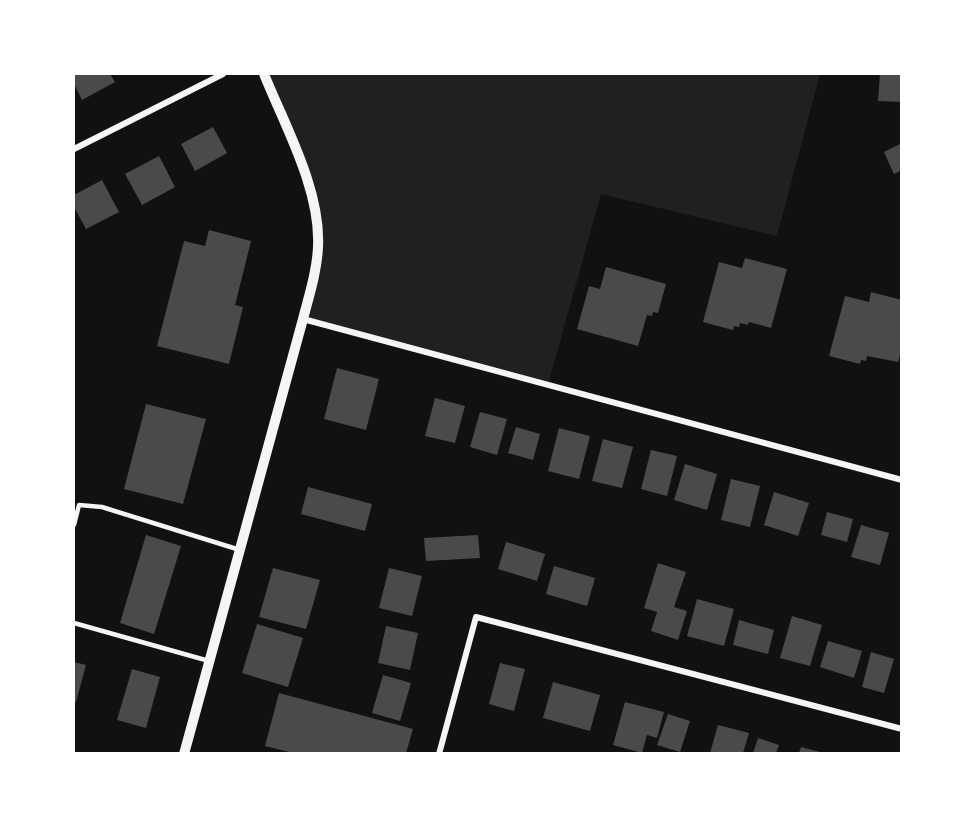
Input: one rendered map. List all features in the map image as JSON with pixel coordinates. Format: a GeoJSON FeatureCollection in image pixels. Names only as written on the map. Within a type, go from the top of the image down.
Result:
{"type":"FeatureCollection","features":[{"type":"Feature","properties":{"kind":"street"},"geometry":{"type":"LineString","coordinates":[[74,150],[223,74]]}},
{"type":"Feature","properties":{"kind":"street"},"geometry":{"type":"LineString","coordinates":[[184,753],[303,319],[318,249],[318,226],[308,180],[264,74]]}},
{"type":"Feature","properties":{"kind":"street"},"geometry":{"type":"LineString","coordinates":[[303,319],[902,480]]}},
{"type":"Feature","properties":{"kind":"street"},"geometry":{"type":"LineString","coordinates":[[439,753],[476,617],[902,729]]}},
{"type":"Feature","properties":{"kind":"lane"},"geometry":{"type":"LineString","coordinates":[[74,525],[79,505],[102,507],[240,550]]}},
{"type":"Feature","properties":{"kind":"lane"},"geometry":{"type":"LineString","coordinates":[[74,623],[209,662]]}},
{"type":"Feature","properties":{"kind":"shaded area"},"geometry":{"type":"Polygon","coordinates":[[[264,74],[820,74],[777,236],[601,194],[548,385],[303,319],[312,281],[314,203],[264,74]]]}},
{"type":"Feature","properties":{"kind":"building"},"geometry":{"type":"Polygon","coordinates":[[[74,74],[110,74],[115,82],[82,100],[74,84],[74,74]]]}},
{"type":"Feature","properties":{"kind":"building"},"geometry":{"type":"Polygon","coordinates":[[[880,74],[902,74],[902,102],[878,101],[880,74]]]}},
{"type":"Feature","properties":{"kind":"building"},"geometry":{"type":"Polygon","coordinates":[[[213,127],[227,153],[195,171],[181,144],[213,127]]]}},
{"type":"Feature","properties":{"kind":"building"},"geometry":{"type":"Polygon","coordinates":[[[902,143],[902,170],[894,174],[884,152],[902,143]]]}},
{"type":"Feature","properties":{"kind":"building"},"geometry":{"type":"Polygon","coordinates":[[[159,156],[175,187],[142,205],[125,174],[159,156]]]}},
{"type":"Feature","properties":{"kind":"building"},"geometry":{"type":"Polygon","coordinates":[[[102,180],[119,212],[86,229],[74,207],[74,195],[102,180]]]}},
{"type":"Feature","properties":{"kind":"building"},"geometry":{"type":"Polygon","coordinates":[[[209,230],[251,241],[235,305],[243,307],[229,364],[157,346],[184,241],[205,246],[209,230]]]}},
{"type":"Feature","properties":{"kind":"building"},"geometry":{"type":"Polygon","coordinates":[[[745,258],[787,269],[771,328],[749,322],[748,325],[740,323],[739,327],[734,326],[733,330],[703,322],[719,262],[742,268],[745,258]]]}},
{"type":"Feature","properties":{"kind":"building"},"geometry":{"type":"Polygon","coordinates":[[[606,267],[666,284],[658,313],[653,312],[652,316],[647,315],[638,346],[577,329],[589,286],[600,289],[606,267]]]}},
{"type":"Feature","properties":{"kind":"building"},"geometry":{"type":"Polygon","coordinates":[[[871,292],[902,300],[902,348],[898,362],[867,356],[866,361],[861,360],[860,364],[829,356],[845,296],[869,302],[871,292]]]}},
{"type":"Feature","properties":{"kind":"building"},"geometry":{"type":"Polygon","coordinates":[[[337,368],[379,379],[366,430],[324,419],[337,368]]]}},
{"type":"Feature","properties":{"kind":"building"},"geometry":{"type":"Polygon","coordinates":[[[435,398],[465,406],[455,443],[425,436],[435,398]]]}},
{"type":"Feature","properties":{"kind":"building"},"geometry":{"type":"Polygon","coordinates":[[[146,404],[206,419],[183,504],[124,489],[146,404]]]}},
{"type":"Feature","properties":{"kind":"building"},"geometry":{"type":"Polygon","coordinates":[[[480,412],[507,419],[497,455],[470,447],[480,412]]]}},
{"type":"Feature","properties":{"kind":"building"},"geometry":{"type":"Polygon","coordinates":[[[516,427],[540,434],[533,460],[508,453],[516,427]]]}},
{"type":"Feature","properties":{"kind":"building"},"geometry":{"type":"Polygon","coordinates":[[[559,428],[590,436],[579,479],[548,471],[559,428]]]}},
{"type":"Feature","properties":{"kind":"building"},"geometry":{"type":"Polygon","coordinates":[[[603,439],[633,447],[622,488],[592,481],[603,439]]]}},
{"type":"Feature","properties":{"kind":"building"},"geometry":{"type":"Polygon","coordinates":[[[651,450],[677,456],[667,496],[641,489],[651,450]]]}},
{"type":"Feature","properties":{"kind":"building"},"geometry":{"type":"Polygon","coordinates":[[[685,464],[717,474],[707,510],[674,500],[685,464]]]}},
{"type":"Feature","properties":{"kind":"building"},"geometry":{"type":"Polygon","coordinates":[[[731,479],[760,486],[750,527],[721,520],[731,479]]]}},
{"type":"Feature","properties":{"kind":"building"},"geometry":{"type":"Polygon","coordinates":[[[308,487],[372,504],[365,531],[301,514],[308,487]]]}},
{"type":"Feature","properties":{"kind":"building"},"geometry":{"type":"Polygon","coordinates":[[[774,492],[809,503],[798,536],[764,525],[774,492]]]}},
{"type":"Feature","properties":{"kind":"building"},"geometry":{"type":"Polygon","coordinates":[[[827,512],[853,519],[847,542],[821,535],[827,512]]]}},
{"type":"Feature","properties":{"kind":"building"},"geometry":{"type":"Polygon","coordinates":[[[861,525],[889,533],[880,565],[851,557],[861,525]]]}},
{"type":"Feature","properties":{"kind":"building"},"geometry":{"type":"Polygon","coordinates":[[[146,535],[181,546],[154,634],[120,623],[146,535]]]}},
{"type":"Feature","properties":{"kind":"building"},"geometry":{"type":"Polygon","coordinates":[[[478,535],[480,558],[426,561],[424,538],[478,535]]]}},
{"type":"Feature","properties":{"kind":"building"},"geometry":{"type":"Polygon","coordinates":[[[506,542],[545,554],[537,581],[498,569],[506,542]]]}},
{"type":"Feature","properties":{"kind":"building"},"geometry":{"type":"Polygon","coordinates":[[[658,563],[686,572],[674,607],[687,611],[678,640],[651,631],[657,612],[644,608],[658,563]]]}},
{"type":"Feature","properties":{"kind":"building"},"geometry":{"type":"Polygon","coordinates":[[[554,566],[595,578],[587,606],[546,594],[554,566]]]}},
{"type":"Feature","properties":{"kind":"building"},"geometry":{"type":"Polygon","coordinates":[[[273,568],[320,580],[306,629],[259,617],[273,568]]]}},
{"type":"Feature","properties":{"kind":"building"},"geometry":{"type":"Polygon","coordinates":[[[389,568],[422,576],[412,616],[379,608],[389,568]]]}},
{"type":"Feature","properties":{"kind":"building"},"geometry":{"type":"Polygon","coordinates":[[[697,599],[734,609],[724,646],[687,636],[697,599]]]}},
{"type":"Feature","properties":{"kind":"building"},"geometry":{"type":"Polygon","coordinates":[[[792,616],[822,625],[810,666],[780,658],[792,616]]]}},
{"type":"Feature","properties":{"kind":"building"},"geometry":{"type":"Polygon","coordinates":[[[739,620],[774,630],[768,654],[733,645],[739,620]]]}},
{"type":"Feature","properties":{"kind":"building"},"geometry":{"type":"Polygon","coordinates":[[[257,624],[303,638],[288,687],[242,673],[257,624]]]}},
{"type":"Feature","properties":{"kind":"building"},"geometry":{"type":"Polygon","coordinates":[[[386,626],[418,633],[410,670],[378,663],[386,626]]]}},
{"type":"Feature","properties":{"kind":"building"},"geometry":{"type":"Polygon","coordinates":[[[828,641],[862,651],[854,678],[820,667],[828,641]]]}},
{"type":"Feature","properties":{"kind":"building"},"geometry":{"type":"Polygon","coordinates":[[[871,652],[894,659],[884,693],[862,687],[871,652]]]}},
{"type":"Feature","properties":{"kind":"building"},"geometry":{"type":"Polygon","coordinates":[[[74,662],[86,665],[76,702],[74,701],[74,662]]]}},
{"type":"Feature","properties":{"kind":"building"},"geometry":{"type":"Polygon","coordinates":[[[500,663],[525,669],[514,711],[489,704],[500,663]]]}},
{"type":"Feature","properties":{"kind":"building"},"geometry":{"type":"Polygon","coordinates":[[[132,669],[160,677],[146,728],[117,720],[132,669]]]}},
{"type":"Feature","properties":{"kind":"building"},"geometry":{"type":"Polygon","coordinates":[[[383,675],[411,683],[400,721],[372,713],[383,675]]]}},
{"type":"Feature","properties":{"kind":"building"},"geometry":{"type":"Polygon","coordinates":[[[553,682],[600,695],[590,731],[543,718],[553,682]]]}},
{"type":"Feature","properties":{"kind":"building"},"geometry":{"type":"Polygon","coordinates":[[[279,693],[413,729],[406,753],[293,753],[265,746],[279,693]]]}},
{"type":"Feature","properties":{"kind":"building"},"geometry":{"type":"Polygon","coordinates":[[[625,702],[664,712],[657,738],[647,735],[642,753],[613,745],[625,702]]]}},
{"type":"Feature","properties":{"kind":"building"},"geometry":{"type":"Polygon","coordinates":[[[668,714],[690,721],[680,752],[657,745],[668,714]]]}},
{"type":"Feature","properties":{"kind":"building"},"geometry":{"type":"Polygon","coordinates":[[[718,725],[749,733],[743,753],[710,753],[718,725]]]}},
{"type":"Feature","properties":{"kind":"building"},"geometry":{"type":"Polygon","coordinates":[[[758,738],[779,745],[776,753],[753,753],[758,738]]]}},
{"type":"Feature","properties":{"kind":"building"},"geometry":{"type":"Polygon","coordinates":[[[801,747],[824,753],[799,753],[801,747]]]}}]}
